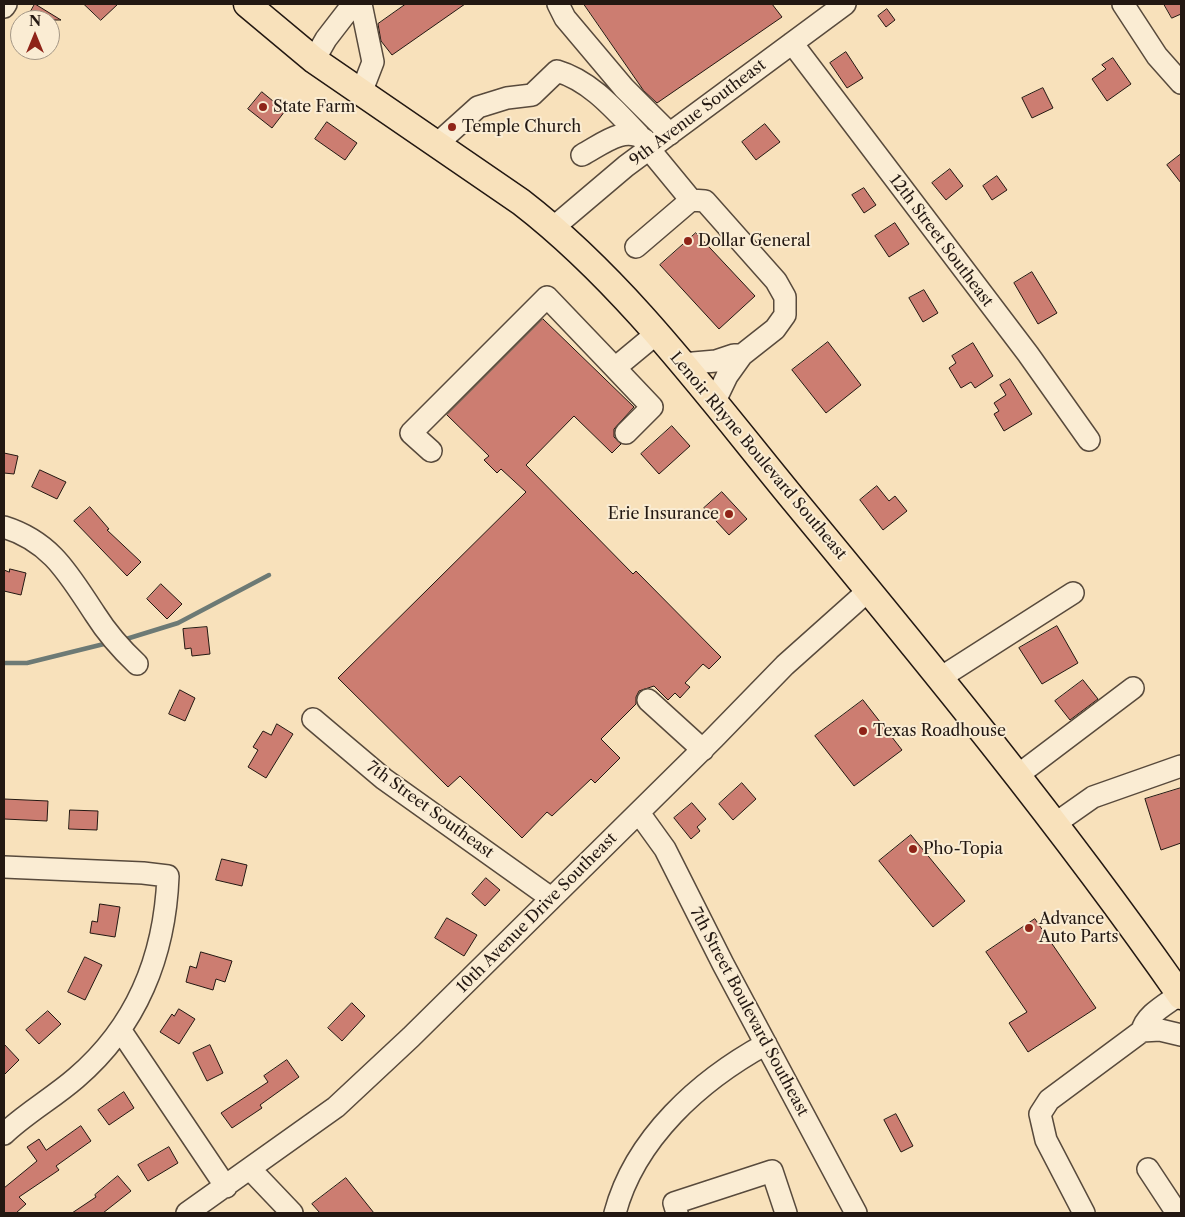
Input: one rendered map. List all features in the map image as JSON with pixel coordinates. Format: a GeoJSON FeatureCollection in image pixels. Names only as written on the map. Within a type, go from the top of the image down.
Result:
{"type":"FeatureCollection","features":[{"type":"Feature","properties":{"kind":"main road","name":"Lenoir Rhyne Boulevard Southeast"},"geometry":{"type":"LineString","coordinates":[[247,4],[314,60],[438,144],[554,227],[656,334],[869,590],[1018,775],[1056,823],[1181,995]]}},
{"type":"Feature","properties":{"kind":"street"},"geometry":{"type":"LineString","coordinates":[[4,8],[6,4]]}},
{"type":"Feature","properties":{"kind":"street","name":"9th Avenue Southeast"},"geometry":{"type":"LineString","coordinates":[[554,227],[653,141],[845,4]]}},
{"type":"Feature","properties":{"kind":"street"},"geometry":{"type":"LineString","coordinates":[[1123,4],[1158,56],[1181,84]]}},
{"type":"Feature","properties":{"kind":"street"},"geometry":{"type":"LineString","coordinates":[[314,60],[326,38],[349,6]]}},
{"type":"Feature","properties":{"kind":"street"},"geometry":{"type":"LineString","coordinates":[[349,6],[373,62],[361,93]]}},
{"type":"Feature","properties":{"kind":"street"},"geometry":{"type":"LineString","coordinates":[[562,11],[644,108],[653,141]]}},
{"type":"Feature","properties":{"kind":"street","name":"12th Street Southeast"},"geometry":{"type":"LineString","coordinates":[[792,43],[1028,354],[1090,440]]}},
{"type":"Feature","properties":{"kind":"street"},"geometry":{"type":"LineString","coordinates":[[438,144],[478,107],[507,98],[532,95],[557,71],[573,76],[653,141],[692,200]]}},
{"type":"Feature","properties":{"kind":"street"},"geometry":{"type":"LineString","coordinates":[[582,155],[623,133],[653,141]]}},
{"type":"Feature","properties":{"kind":"street"},"geometry":{"type":"LineString","coordinates":[[636,247],[692,200],[705,201],[776,281],[785,297],[785,315],[775,329],[742,355],[727,376],[714,402]]}},
{"type":"Feature","properties":{"kind":"street"},"geometry":{"type":"LineString","coordinates":[[431,451],[411,433],[547,297],[652,407],[626,433]]}},
{"type":"Feature","properties":{"kind":"street"},"geometry":{"type":"LineString","coordinates":[[615,368],[656,334]]}},
{"type":"Feature","properties":{"kind":"street"},"geometry":{"type":"LineString","coordinates":[[682,364],[716,361],[734,355],[742,355]]}},
{"type":"Feature","properties":{"kind":"street"},"geometry":{"type":"LineString","coordinates":[[4,527],[34,540],[59,561],[78,586],[109,634],[137,664]]}},
{"type":"Feature","properties":{"kind":"street","name":"10th Avenue Drive Southeast"},"geometry":{"type":"LineString","coordinates":[[193,1212],[336,1107],[411,1037],[703,750],[785,665],[869,590]]}},
{"type":"Feature","properties":{"kind":"street"},"geometry":{"type":"LineString","coordinates":[[940,678],[1074,593]]}},
{"type":"Feature","properties":{"kind":"street"},"geometry":{"type":"LineString","coordinates":[[1018,775],[1133,688]]}},
{"type":"Feature","properties":{"kind":"street"},"geometry":{"type":"LineString","coordinates":[[648,700],[703,750]]}},
{"type":"Feature","properties":{"kind":"street","name":"7th Street Southeast"},"geometry":{"type":"LineString","coordinates":[[313,719],[384,779],[551,898]]}},
{"type":"Feature","properties":{"kind":"street"},"geometry":{"type":"LineString","coordinates":[[1056,823],[1093,797],[1181,766]]}},
{"type":"Feature","properties":{"kind":"street","name":"7th Street Boulevard Southeast"},"geometry":{"type":"LineString","coordinates":[[639,813],[664,850],[856,1213]]}},
{"type":"Feature","properties":{"kind":"street"},"geometry":{"type":"LineString","coordinates":[[4,867],[168,876],[165,916],[156,956],[140,998],[121,1031],[108,1048],[78,1077],[4,1134]]}},
{"type":"Feature","properties":{"kind":"street"},"geometry":{"type":"LineString","coordinates":[[1142,1032],[1143,1024],[1149,1018],[1181,995]]}},
{"type":"Feature","properties":{"kind":"street"},"geometry":{"type":"LineString","coordinates":[[1084,1213],[1046,1140],[1040,1114],[1049,1100],[1142,1032],[1160,1030],[1181,1035]]}},
{"type":"Feature","properties":{"kind":"street"},"geometry":{"type":"LineString","coordinates":[[121,1031],[226,1187]]}},
{"type":"Feature","properties":{"kind":"street"},"geometry":{"type":"LineString","coordinates":[[615,1213],[630,1172],[662,1127],[712,1077],[738,1059],[766,1044]]}},
{"type":"Feature","properties":{"kind":"street"},"geometry":{"type":"LineString","coordinates":[[1148,1169],[1177,1213]]}},
{"type":"Feature","properties":{"kind":"street"},"geometry":{"type":"LineString","coordinates":[[251,1170],[292,1213]]}},
{"type":"Feature","properties":{"kind":"street"},"geometry":{"type":"LineString","coordinates":[[677,1213],[674,1203],[772,1171],[781,1212]]}},
{"type":"Feature","properties":{"kind":"building"},"geometry":{"type":"Polygon","coordinates":[[[35,4],[45,10],[32,10],[35,4]]]}},
{"type":"Feature","properties":{"kind":"building"},"geometry":{"type":"Polygon","coordinates":[[[84,4],[118,4],[101,20],[84,4]]]}},
{"type":"Feature","properties":{"kind":"building"},"geometry":{"type":"Polygon","coordinates":[[[406,4],[465,4],[392,55],[381,41],[378,24],[406,4]]]}},
{"type":"Feature","properties":{"kind":"building"},"geometry":{"type":"Polygon","coordinates":[[[584,4],[772,4],[782,17],[657,103],[644,91],[584,4]]]}},
{"type":"Feature","properties":{"kind":"building"},"geometry":{"type":"Polygon","coordinates":[[[1164,4],[1181,4],[1181,14],[1172,18],[1164,4]]]}},
{"type":"Feature","properties":{"kind":"building"},"geometry":{"type":"Polygon","coordinates":[[[887,9],[895,20],[886,27],[878,16],[887,9]]]}},
{"type":"Feature","properties":{"kind":"building"},"geometry":{"type":"Polygon","coordinates":[[[846,52],[863,78],[847,88],[830,63],[846,52]]]}},
{"type":"Feature","properties":{"kind":"building"},"geometry":{"type":"Polygon","coordinates":[[[1113,58],[1131,84],[1107,101],[1092,79],[1106,69],[1102,65],[1113,58]]]}},
{"type":"Feature","properties":{"kind":"building"},"geometry":{"type":"Polygon","coordinates":[[[1043,88],[1053,108],[1032,118],[1022,98],[1043,88]]]}},
{"type":"Feature","properties":{"kind":"building"},"geometry":{"type":"Polygon","coordinates":[[[262,92],[285,111],[272,128],[248,109],[262,92]]]}},
{"type":"Feature","properties":{"kind":"building"},"geometry":{"type":"Polygon","coordinates":[[[327,122],[357,143],[345,160],[315,139],[327,122]]]}},
{"type":"Feature","properties":{"kind":"building"},"geometry":{"type":"Polygon","coordinates":[[[765,124],[780,142],[756,160],[742,142],[765,124]]]}},
{"type":"Feature","properties":{"kind":"building"},"geometry":{"type":"Polygon","coordinates":[[[1181,154],[1181,183],[1167,165],[1181,154]]]}},
{"type":"Feature","properties":{"kind":"building"},"geometry":{"type":"Polygon","coordinates":[[[950,169],[963,186],[946,200],[932,183],[950,169]]]}},
{"type":"Feature","properties":{"kind":"building"},"geometry":{"type":"Polygon","coordinates":[[[997,176],[1007,190],[992,200],[983,186],[997,176]]]}},
{"type":"Feature","properties":{"kind":"building"},"geometry":{"type":"Polygon","coordinates":[[[864,188],[876,205],[864,213],[852,195],[864,188]]]}},
{"type":"Feature","properties":{"kind":"building"},"geometry":{"type":"Polygon","coordinates":[[[895,223],[909,244],[889,257],[875,236],[895,223]]]}},
{"type":"Feature","properties":{"kind":"building"},"geometry":{"type":"Polygon","coordinates":[[[696,233],[755,296],[719,329],[660,265],[696,233]]]}},
{"type":"Feature","properties":{"kind":"building"},"geometry":{"type":"Polygon","coordinates":[[[1032,272],[1057,313],[1038,324],[1014,283],[1032,272]]]}},
{"type":"Feature","properties":{"kind":"building"},"geometry":{"type":"Polygon","coordinates":[[[924,290],[938,313],[923,322],[909,298],[924,290]]]}},
{"type":"Feature","properties":{"kind":"building"},"geometry":{"type":"Polygon","coordinates":[[[543,319],[634,407],[614,429],[614,437],[621,444],[612,453],[574,416],[526,465],[633,574],[636,571],[721,657],[709,669],[703,664],[685,683],[690,687],[680,698],[675,693],[668,700],[654,686],[639,691],[636,697],[636,704],[601,739],[620,758],[595,783],[591,779],[552,816],[547,812],[522,838],[460,776],[448,787],[338,678],[526,492],[501,469],[497,473],[484,460],[489,456],[447,415],[543,319]]]}},
{"type":"Feature","properties":{"kind":"building"},"geometry":{"type":"Polygon","coordinates":[[[828,342],[861,385],[826,413],[792,370],[828,342]]]}},
{"type":"Feature","properties":{"kind":"building"},"geometry":{"type":"Polygon","coordinates":[[[973,343],[993,376],[975,388],[971,382],[961,388],[949,368],[956,363],[952,356],[973,343]]]}},
{"type":"Feature","properties":{"kind":"building"},"geometry":{"type":"Polygon","coordinates":[[[1010,379],[1032,414],[1004,431],[994,414],[999,411],[994,403],[1006,395],[1000,385],[1010,379]]]}},
{"type":"Feature","properties":{"kind":"building"},"geometry":{"type":"Polygon","coordinates":[[[672,426],[690,446],[659,474],[641,454],[672,426]]]}},
{"type":"Feature","properties":{"kind":"building"},"geometry":{"type":"Polygon","coordinates":[[[4,453],[18,456],[14,474],[4,473],[4,453]]]}},
{"type":"Feature","properties":{"kind":"building"},"geometry":{"type":"Polygon","coordinates":[[[40,470],[66,482],[57,499],[32,487],[40,470]]]}},
{"type":"Feature","properties":{"kind":"building"},"geometry":{"type":"Polygon","coordinates":[[[877,486],[889,501],[895,496],[907,511],[883,530],[860,500],[877,486]]]}},
{"type":"Feature","properties":{"kind":"building"},"geometry":{"type":"Polygon","coordinates":[[[722,492],[747,519],[729,535],[704,508],[722,492]]]}},
{"type":"Feature","properties":{"kind":"building"},"geometry":{"type":"Polygon","coordinates":[[[90,507],[109,529],[107,530],[141,562],[127,576],[74,521],[90,507]]]}},
{"type":"Feature","properties":{"kind":"building"},"geometry":{"type":"Polygon","coordinates":[[[10,569],[26,573],[21,595],[4,591],[4,570],[9,572],[10,569]]]}},
{"type":"Feature","properties":{"kind":"building"},"geometry":{"type":"Polygon","coordinates":[[[161,584],[182,604],[167,619],[147,599],[161,584]]]}},
{"type":"Feature","properties":{"kind":"building"},"geometry":{"type":"Polygon","coordinates":[[[1057,626],[1078,663],[1042,684],[1019,648],[1057,626]]]}},
{"type":"Feature","properties":{"kind":"building"},"geometry":{"type":"Polygon","coordinates":[[[207,627],[210,654],[192,656],[191,648],[185,649],[183,629],[207,627]]]}},
{"type":"Feature","properties":{"kind":"building"},"geometry":{"type":"Polygon","coordinates":[[[1083,680],[1098,699],[1070,720],[1055,701],[1083,680]]]}},
{"type":"Feature","properties":{"kind":"building"},"geometry":{"type":"Polygon","coordinates":[[[180,690],[195,698],[185,721],[169,714],[180,690]]]}},
{"type":"Feature","properties":{"kind":"building"},"geometry":{"type":"Polygon","coordinates":[[[863,700],[902,750],[854,786],[815,736],[863,700]]]}},
{"type":"Feature","properties":{"kind":"building"},"geometry":{"type":"Polygon","coordinates":[[[277,724],[293,734],[266,778],[248,767],[258,750],[253,747],[263,731],[271,735],[277,724]]]}},
{"type":"Feature","properties":{"kind":"building"},"geometry":{"type":"Polygon","coordinates":[[[742,783],[756,799],[733,820],[719,804],[742,783]]]}},
{"type":"Feature","properties":{"kind":"building"},"geometry":{"type":"Polygon","coordinates":[[[1181,788],[1181,843],[1161,850],[1145,799],[1181,788]]]}},
{"type":"Feature","properties":{"kind":"building"},"geometry":{"type":"Polygon","coordinates":[[[4,799],[48,801],[47,821],[4,819],[4,799]]]}},
{"type":"Feature","properties":{"kind":"building"},"geometry":{"type":"Polygon","coordinates":[[[692,803],[706,819],[697,827],[700,831],[691,839],[674,818],[692,803]]]}},
{"type":"Feature","properties":{"kind":"building"},"geometry":{"type":"Polygon","coordinates":[[[70,810],[98,811],[97,830],[69,829],[70,810]]]}},
{"type":"Feature","properties":{"kind":"building"},"geometry":{"type":"Polygon","coordinates":[[[911,835],[965,901],[933,927],[879,861],[911,835]]]}},
{"type":"Feature","properties":{"kind":"building"},"geometry":{"type":"Polygon","coordinates":[[[222,859],[247,865],[242,886],[216,880],[222,859]]]}},
{"type":"Feature","properties":{"kind":"building"},"geometry":{"type":"Polygon","coordinates":[[[486,878],[500,890],[485,906],[472,894],[486,878]]]}},
{"type":"Feature","properties":{"kind":"building"},"geometry":{"type":"Polygon","coordinates":[[[100,904],[120,907],[115,937],[90,933],[92,921],[97,922],[100,904]]]}},
{"type":"Feature","properties":{"kind":"building"},"geometry":{"type":"Polygon","coordinates":[[[447,918],[477,935],[464,956],[435,938],[447,918]]]}},
{"type":"Feature","properties":{"kind":"building"},"geometry":{"type":"Polygon","coordinates":[[[1035,919],[1096,1008],[1028,1052],[1009,1023],[1027,1012],[986,952],[1035,919]]]}},
{"type":"Feature","properties":{"kind":"building"},"geometry":{"type":"Polygon","coordinates":[[[201,952],[232,961],[225,982],[216,979],[213,990],[186,982],[190,966],[196,968],[201,952]]]}},
{"type":"Feature","properties":{"kind":"building"},"geometry":{"type":"Polygon","coordinates":[[[85,957],[102,965],[85,1000],[68,992],[85,957]]]}},
{"type":"Feature","properties":{"kind":"building"},"geometry":{"type":"Polygon","coordinates":[[[352,1003],[365,1016],[342,1041],[328,1028],[352,1003]]]}},
{"type":"Feature","properties":{"kind":"building"},"geometry":{"type":"Polygon","coordinates":[[[179,1009],[195,1019],[179,1044],[160,1032],[172,1014],[174,1016],[179,1009]]]}},
{"type":"Feature","properties":{"kind":"building"},"geometry":{"type":"Polygon","coordinates":[[[48,1011],[61,1024],[39,1044],[26,1030],[48,1011]]]}},
{"type":"Feature","properties":{"kind":"building"},"geometry":{"type":"Polygon","coordinates":[[[4,1044],[19,1060],[4,1075],[4,1044]]]}},
{"type":"Feature","properties":{"kind":"building"},"geometry":{"type":"Polygon","coordinates":[[[210,1045],[223,1073],[207,1081],[193,1053],[210,1045]]]}},
{"type":"Feature","properties":{"kind":"building"},"geometry":{"type":"Polygon","coordinates":[[[287,1060],[299,1077],[260,1105],[262,1108],[232,1128],[221,1113],[268,1082],[264,1076],[287,1060]]]}},
{"type":"Feature","properties":{"kind":"building"},"geometry":{"type":"Polygon","coordinates":[[[124,1092],[134,1108],[109,1125],[98,1110],[124,1092]]]}},
{"type":"Feature","properties":{"kind":"building"},"geometry":{"type":"Polygon","coordinates":[[[896,1114],[913,1146],[901,1152],[884,1120],[896,1114]]]}},
{"type":"Feature","properties":{"kind":"building"},"geometry":{"type":"Polygon","coordinates":[[[81,1126],[91,1141],[56,1166],[59,1170],[19,1197],[26,1204],[16,1213],[4,1213],[4,1188],[37,1161],[27,1147],[39,1139],[46,1150],[81,1126]]]}},
{"type":"Feature","properties":{"kind":"building"},"geometry":{"type":"Polygon","coordinates":[[[169,1147],[178,1163],[148,1181],[138,1165],[169,1147]]]}},
{"type":"Feature","properties":{"kind":"building"},"geometry":{"type":"Polygon","coordinates":[[[118,1176],[131,1191],[103,1213],[72,1213],[96,1197],[95,1195],[118,1176]]]}},
{"type":"Feature","properties":{"kind":"building"},"geometry":{"type":"Polygon","coordinates":[[[346,1178],[374,1213],[320,1213],[312,1204],[346,1178]]]}},
{"type":"Feature","properties":{"kind":"waterway"},"geometry":{"type":"LineString","coordinates":[[123,640],[178,623],[269,575]]}},
{"type":"Feature","properties":{"kind":"waterway"},"geometry":{"type":"LineString","coordinates":[[4,663],[27,663],[108,643]]}},
{"type":"Feature","properties":{"kind":"place","name":"State Farm"},"geometry":{"type":"Point","coordinates":[263,107]}},
{"type":"Feature","properties":{"kind":"place","name":"Temple Church"},"geometry":{"type":"Point","coordinates":[452,127]}},
{"type":"Feature","properties":{"kind":"place","name":"Dollar General"},"geometry":{"type":"Point","coordinates":[688,241]}},
{"type":"Feature","properties":{"kind":"place","name":"Erie Insurance"},"geometry":{"type":"Point","coordinates":[729,514]}},
{"type":"Feature","properties":{"kind":"place","name":"Texas Roadhouse"},"geometry":{"type":"Point","coordinates":[863,731]}},
{"type":"Feature","properties":{"kind":"place","name":"Pho-Topia"},"geometry":{"type":"Point","coordinates":[913,849]}},
{"type":"Feature","properties":{"kind":"place","name":"Advance Auto Parts"},"geometry":{"type":"Point","coordinates":[1029,928]}}]}
